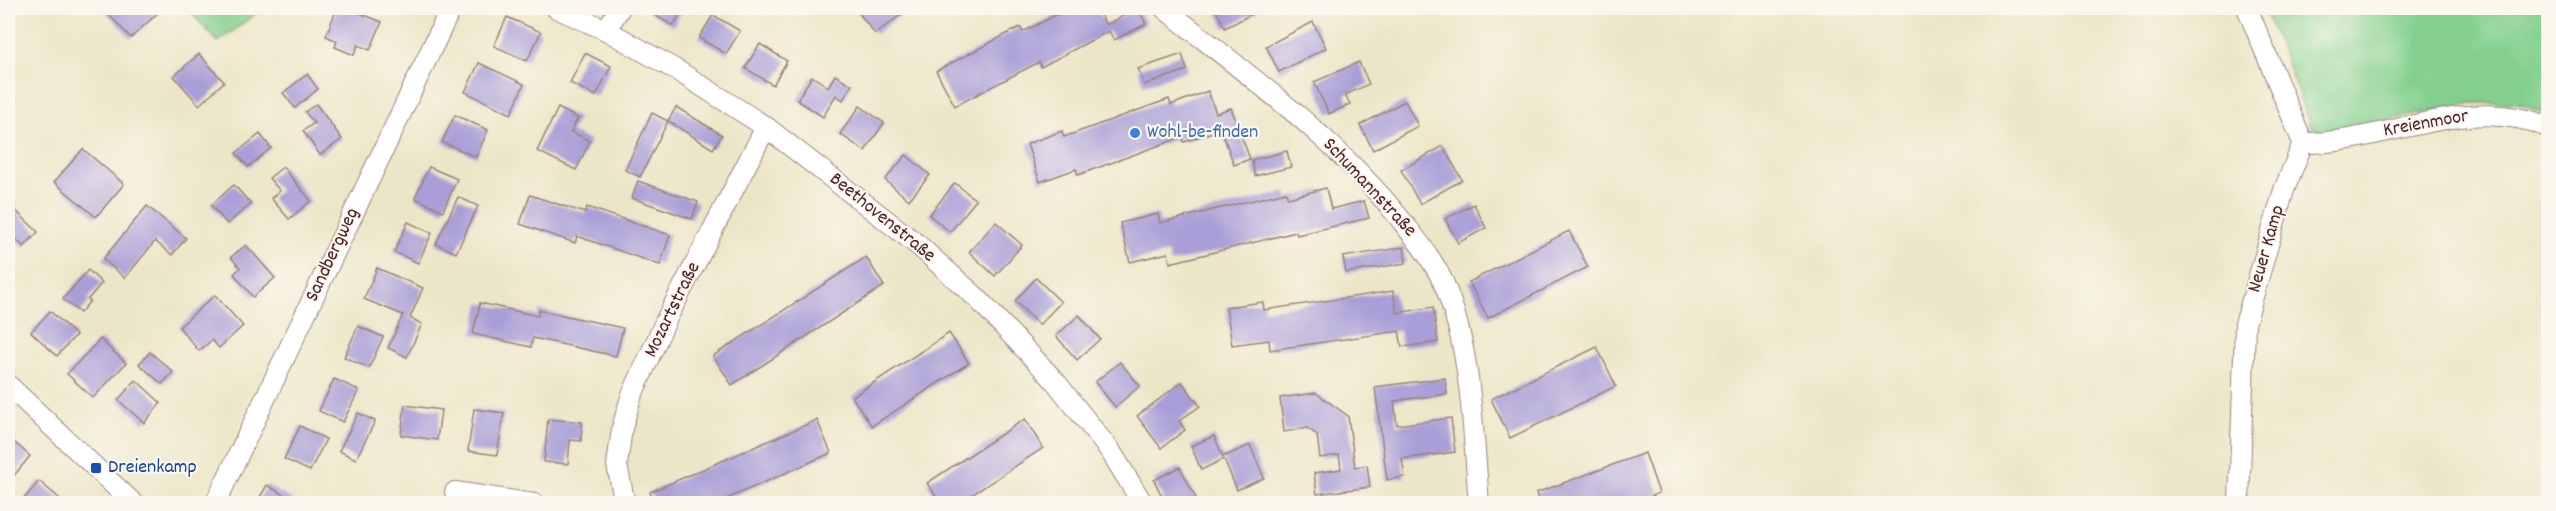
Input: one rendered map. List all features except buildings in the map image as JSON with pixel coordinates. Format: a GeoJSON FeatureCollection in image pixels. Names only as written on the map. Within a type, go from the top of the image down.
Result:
{"type":"FeatureCollection","features":[{"type":"Feature","properties":{"kind":"street","name":"Sandbergweg"},"geometry":{"type":"LineString","coordinates":[[214,504],[451,8]]}},
{"type":"Feature","properties":{"kind":"street","name":"Beethovenstraße"},"geometry":{"type":"LineString","coordinates":[[556,8],[606,30],[678,71],[766,127],[918,245],[977,298],[1072,401],[1112,452],[1143,504]]}},
{"type":"Feature","properties":{"kind":"street"},"geometry":{"type":"LineString","coordinates":[[606,30],[620,8]]}},
{"type":"Feature","properties":{"kind":"street","name":"Schumannstraße"},"geometry":{"type":"LineString","coordinates":[[1164,8],[1337,150],[1385,200],[1422,246],[1444,284],[1461,340],[1478,503]]}},
{"type":"Feature","properties":{"kind":"street"},"geometry":{"type":"LineString","coordinates":[[2247,8],[2303,143]]}},
{"type":"Feature","properties":{"kind":"street","name":"Kreienmoor"},"geometry":{"type":"LineString","coordinates":[[2303,143],[2330,144],[2427,121],[2476,114],[2527,118],[2548,127]]}},
{"type":"Feature","properties":{"kind":"street","name":"Mozartstraße"},"geometry":{"type":"LineString","coordinates":[[625,504],[617,465],[622,428],[631,397],[666,320],[766,127]]}},
{"type":"Feature","properties":{"kind":"street","name":"Neuer Kamp"},"geometry":{"type":"LineString","coordinates":[[2239,504],[2245,324],[2284,190],[2303,143]]}},
{"type":"Feature","properties":{"kind":"street"},"geometry":{"type":"LineString","coordinates":[[8,385],[134,504]]}},
{"type":"Feature","properties":{"kind":"street"},"geometry":{"type":"LineString","coordinates":[[455,492],[534,504]]}},
{"type":"Feature","properties":{"kind":"green space"},"geometry":{"type":"Polygon","coordinates":[[[187,8],[256,8],[259,11],[218,42],[187,8]]]}},
{"type":"Feature","properties":{"kind":"green space"},"geometry":{"type":"Polygon","coordinates":[[[2263,8],[2548,8],[2548,115],[2519,103],[2472,103],[2325,133],[2311,127],[2263,8]]]}},
{"type":"Feature","properties":{"kind":"place","name":"Wohl-be-finden"},"geometry":{"type":"Point","coordinates":[1135,133]}},
{"type":"Feature","properties":{"kind":"place","name":"Dreienkamp"},"geometry":{"type":"Point","coordinates":[96,468]}}]}
